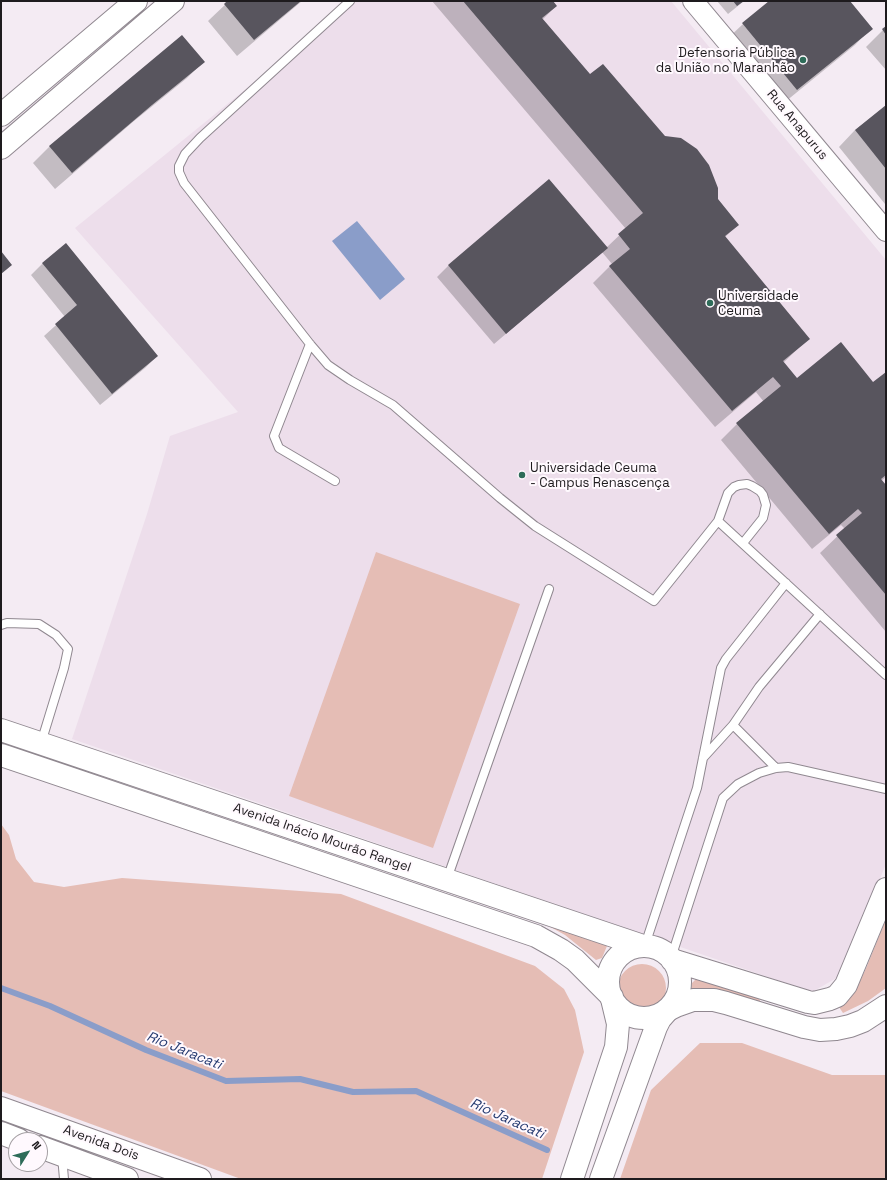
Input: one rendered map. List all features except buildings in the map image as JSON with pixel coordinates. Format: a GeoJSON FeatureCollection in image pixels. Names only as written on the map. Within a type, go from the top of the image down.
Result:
{"type":"FeatureCollection","features":[{"type":"Feature","properties":{"kind":"main road"},"geometry":{"type":"LineString","coordinates":[[1,115],[136,1]]}},
{"type":"Feature","properties":{"kind":"main road"},"geometry":{"type":"LineString","coordinates":[[1,148],[173,1]]}},
{"type":"Feature","properties":{"kind":"main road","name":"Avenida Inácio Mourão Rangel"},"geometry":{"type":"LineString","coordinates":[[1,730],[644,946]]}},
{"type":"Feature","properties":{"kind":"main road","name":"Avenida Inácio Mourão Rangel"},"geometry":{"type":"LineString","coordinates":[[1,755],[536,936],[562,950],[575,960],[612,998]]}},
{"type":"Feature","properties":{"kind":"main road"},"geometry":{"type":"LineString","coordinates":[[671,959],[808,1002],[830,999],[837,996],[846,985],[886,889]]}},
{"type":"Feature","properties":{"kind":"main road"},"geometry":{"type":"LineString","coordinates":[[572,1179],[616,1047],[618,1024],[608,979],[611,969],[616,960],[623,953],[633,948],[644,946],[657,948],[671,959],[678,969],[680,981],[679,991],[676,999],[656,1027],[601,1179]]}},
{"type":"Feature","properties":{"kind":"main road"},"geometry":{"type":"LineString","coordinates":[[612,998],[622,1011],[637,1018],[652,1017],[683,1003],[694,1000],[714,1000],[804,1027],[820,1030],[850,1026],[863,1021],[886,1006]]}},
{"type":"Feature","properties":{"kind":"main road","name":"Avenida Dois"},"geometry":{"type":"LineString","coordinates":[[1,1108],[200,1179]]}},
{"type":"Feature","properties":{"kind":"main road","name":"Avenida Dois"},"geometry":{"type":"LineString","coordinates":[[48,1151],[127,1179]]}},
{"type":"Feature","properties":{"kind":"street","name":"Rua Anapurus"},"geometry":{"type":"LineString","coordinates":[[693,1],[886,231]]}},
{"type":"Feature","properties":{"kind":"lane"},"geometry":{"type":"LineString","coordinates":[[350,1],[200,138],[185,154],[179,166],[179,172],[184,184],[328,365],[350,380],[393,405],[518,514],[535,526],[654,601],[718,521],[728,493],[734,487],[747,484],[760,491],[766,505],[763,518],[743,543]]}},
{"type":"Feature","properties":{"kind":"lane"},"geometry":{"type":"LineString","coordinates":[[310,344],[274,436],[279,448],[336,481]]}},
{"type":"Feature","properties":{"kind":"lane"},"geometry":{"type":"LineString","coordinates":[[718,521],[886,675]]}},
{"type":"Feature","properties":{"kind":"lane"},"geometry":{"type":"LineString","coordinates":[[644,946],[695,795],[721,668],[726,659],[786,583]]}},
{"type":"Feature","properties":{"kind":"lane"},"geometry":{"type":"LineString","coordinates":[[446,880],[549,589]]}},
{"type":"Feature","properties":{"kind":"lane"},"geometry":{"type":"LineString","coordinates":[[703,758],[733,725],[759,687],[820,614]]}},
{"type":"Feature","properties":{"kind":"lane"},"geometry":{"type":"LineString","coordinates":[[1,625],[7,623],[39,624],[56,634],[68,649],[64,668],[41,743]]}},
{"type":"Feature","properties":{"kind":"lane"},"geometry":{"type":"LineString","coordinates":[[733,725],[776,768]]}},
{"type":"Feature","properties":{"kind":"lane"},"geometry":{"type":"LineString","coordinates":[[671,959],[723,798],[738,784],[759,773],[776,768],[788,767],[886,789]]}},
{"type":"Feature","properties":{"kind":"lane"},"geometry":{"type":"LineString","coordinates":[[62,1155],[64,1179]]}},
{"type":"Feature","properties":{"kind":"shaded area","name":"Universidade Ceuma - Campus Renascença"},"geometry":{"type":"Polygon","coordinates":[[[354,1],[671,1],[886,260],[886,864],[840,976],[812,992],[72,739],[147,514],[170,436],[238,412],[75,228],[354,1]]]}},
{"type":"Feature","properties":{"kind":"shaded area"},"geometry":{"type":"Polygon","coordinates":[[[376,552],[520,604],[433,848],[289,796],[376,552]]]}},
{"type":"Feature","properties":{"kind":"shaded area"},"geometry":{"type":"Polygon","coordinates":[[[1,824],[9,835],[16,859],[34,882],[64,887],[122,878],[341,894],[535,966],[564,989],[575,1010],[584,1052],[542,1179],[241,1179],[1,1091],[1,824]]]}},
{"type":"Feature","properties":{"kind":"shaded area"},"geometry":{"type":"Polygon","coordinates":[[[886,919],[886,988],[868,1001],[843,1013],[839,1007],[855,992],[886,919]]]}},
{"type":"Feature","properties":{"kind":"shaded area"},"geometry":{"type":"Polygon","coordinates":[[[545,924],[608,944],[602,958],[596,960],[565,935],[545,924]]]}},
{"type":"Feature","properties":{"kind":"shaded area"},"geometry":{"type":"Polygon","coordinates":[[[637,964],[647,964],[659,971],[666,983],[666,993],[659,1005],[647,1012],[637,1012],[629,1008],[622,1001],[618,993],[618,983],[622,975],[629,968],[637,964]]]}},
{"type":"Feature","properties":{"kind":"shaded area"},"geometry":{"type":"Polygon","coordinates":[[[697,978],[757,996],[761,1002],[692,993],[692,983],[697,978]]]}},
{"type":"Feature","properties":{"kind":"shaded area"},"geometry":{"type":"Polygon","coordinates":[[[700,1043],[742,1043],[832,1075],[886,1075],[886,1179],[620,1179],[651,1090],[700,1043]]]}},
{"type":"Feature","properties":{"kind":"water"},"geometry":{"type":"Polygon","coordinates":[[[357,221],[405,279],[380,300],[332,241],[357,221]]]}},
{"type":"Feature","properties":{"kind":"waterway","name":"Rio Jaracati"},"geometry":{"type":"LineString","coordinates":[[1,988],[50,1006],[146,1050],[226,1081],[300,1079],[353,1092],[416,1091],[547,1150]]}},
{"type":"Feature","properties":{"kind":"place","name":"Defensoria Pública da União no Maranhão"},"geometry":{"type":"Point","coordinates":[803,60]}},
{"type":"Feature","properties":{"kind":"place","name":"Universidade Ceuma"},"geometry":{"type":"Point","coordinates":[710,303]}},
{"type":"Feature","properties":{"kind":"place","name":"Universidade Ceuma - Campus Renascença"},"geometry":{"type":"Point","coordinates":[522,475]}}]}
